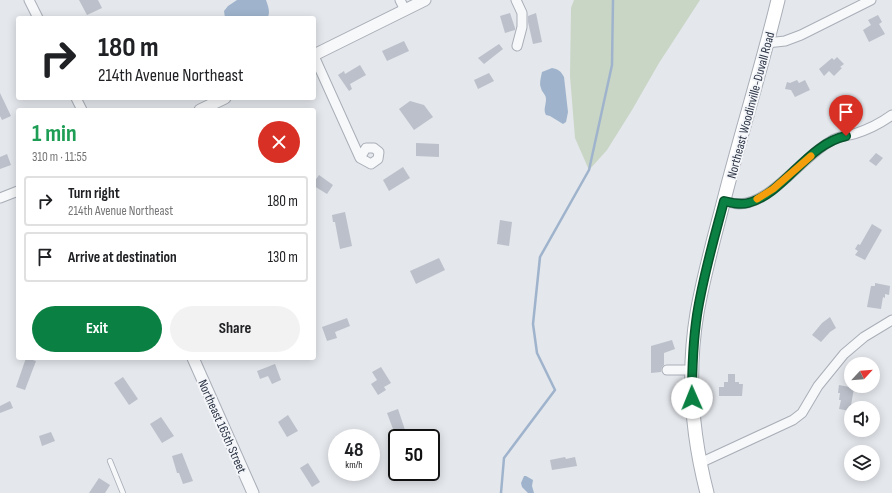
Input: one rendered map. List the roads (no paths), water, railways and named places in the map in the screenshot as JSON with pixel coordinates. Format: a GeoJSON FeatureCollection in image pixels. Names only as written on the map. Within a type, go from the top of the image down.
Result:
{"type":"FeatureCollection","features":[{"type":"Feature","properties":{"kind":"main road","name":"Northeast Woodinville-Duvall Road"},"geometry":{"type":"LineString","coordinates":[[707,493],[700,463],[693,417],[692,370],[694,338],[700,298],[724,201],[778,0]]}},
{"type":"Feature","properties":{"kind":"street"},"geometry":{"type":"LineString","coordinates":[[29,0],[37,16]]}},
{"type":"Feature","properties":{"kind":"street"},"geometry":{"type":"LineString","coordinates":[[316,54],[403,5],[425,0]]}},
{"type":"Feature","properties":{"kind":"street"},"geometry":{"type":"LineString","coordinates":[[516,0],[522,13],[522,26],[517,46]]}},
{"type":"Feature","properties":{"kind":"street"},"geometry":{"type":"LineString","coordinates":[[767,43],[785,41],[801,35],[871,0]]}},
{"type":"Feature","properties":{"kind":"street"},"geometry":{"type":"LineString","coordinates":[[316,59],[360,158]]}},
{"type":"Feature","properties":{"kind":"street"},"geometry":{"type":"LineString","coordinates":[[204,108],[221,100]]}},
{"type":"Feature","properties":{"kind":"street"},"geometry":{"type":"LineString","coordinates":[[724,201],[738,204],[749,202],[761,196],[773,189],[813,153],[829,141],[837,137],[855,134],[876,125],[892,115]]}},
{"type":"Feature","properties":{"kind":"street"},"geometry":{"type":"LineString","coordinates":[[0,198],[16,192]]}},
{"type":"Feature","properties":{"kind":"street"},"geometry":{"type":"LineString","coordinates":[[700,463],[793,420],[802,413],[818,386],[844,354],[864,337],[892,320]]}},
{"type":"Feature","properties":{"kind":"street","name":"Northeast 165th Street"},"geometry":{"type":"LineString","coordinates":[[194,360],[253,493]]}},
{"type":"Feature","properties":{"kind":"street"},"geometry":{"type":"LineString","coordinates":[[667,370],[692,370]]}},
{"type":"Feature","properties":{"kind":"lane"},"geometry":{"type":"LineString","coordinates":[[110,461],[123,493]]}},
{"type":"Feature","properties":{"kind":"water"},"geometry":{"type":"Polygon","coordinates":[[[237,0],[266,0],[269,14],[268,16],[225,16],[224,11],[228,6],[237,0]]]}},
{"type":"Feature","properties":{"kind":"water"},"geometry":{"type":"Polygon","coordinates":[[[552,68],[562,73],[564,77],[568,112],[566,122],[563,124],[546,115],[546,97],[540,86],[542,72],[552,68]]]}},
{"type":"Feature","properties":{"kind":"water"},"geometry":{"type":"Polygon","coordinates":[[[524,476],[533,480],[532,486],[534,493],[528,493],[522,487],[521,483],[524,476]]]}},
{"type":"Feature","properties":{"kind":"waterway"},"geometry":{"type":"LineString","coordinates":[[501,493],[504,458],[555,390],[537,353],[533,324],[540,257],[589,170],[612,65],[613,0]]}}]}
